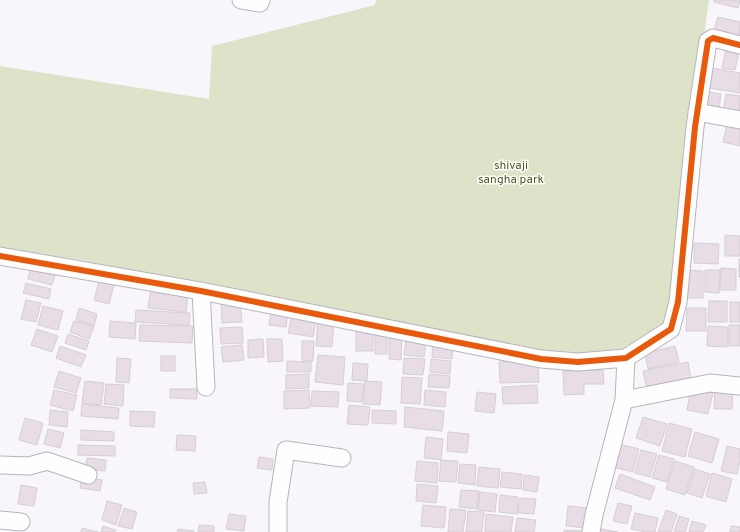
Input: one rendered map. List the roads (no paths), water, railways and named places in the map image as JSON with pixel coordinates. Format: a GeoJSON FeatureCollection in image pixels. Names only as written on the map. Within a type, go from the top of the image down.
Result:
{"type":"FeatureCollection","features":[{"type":"Feature","properties":{"kind":"street"},"geometry":{"type":"LineString","coordinates":[[241,0],[260,3],[261,0]]}},
{"type":"Feature","properties":{"kind":"street"},"geometry":{"type":"LineString","coordinates":[[0,256],[201,291],[541,359],[578,362],[626,358],[671,329],[678,302],[697,112],[708,40],[713,38],[740,45]]}},
{"type":"Feature","properties":{"kind":"street"},"geometry":{"type":"LineString","coordinates":[[697,112],[740,120]]}},
{"type":"Feature","properties":{"kind":"street"},"geometry":{"type":"LineString","coordinates":[[201,291],[206,387]]}},
{"type":"Feature","properties":{"kind":"street"},"geometry":{"type":"LineString","coordinates":[[591,532],[594,514],[624,400],[626,358]]}},
{"type":"Feature","properties":{"kind":"street"},"geometry":{"type":"LineString","coordinates":[[624,400],[710,383],[740,386]]}},
{"type":"Feature","properties":{"kind":"street"},"geometry":{"type":"LineString","coordinates":[[278,532],[278,502],[286,450],[342,458]]}},
{"type":"Feature","properties":{"kind":"street"},"geometry":{"type":"LineString","coordinates":[[0,465],[29,466],[47,461],[88,475]]}},
{"type":"Feature","properties":{"kind":"street"},"geometry":{"type":"LineString","coordinates":[[0,520],[21,522]]}},
{"type":"Feature","properties":{"kind":"park label","name":"shivaji sangha park"},"geometry":{"type":"Point","coordinates":[511,173]}}]}
